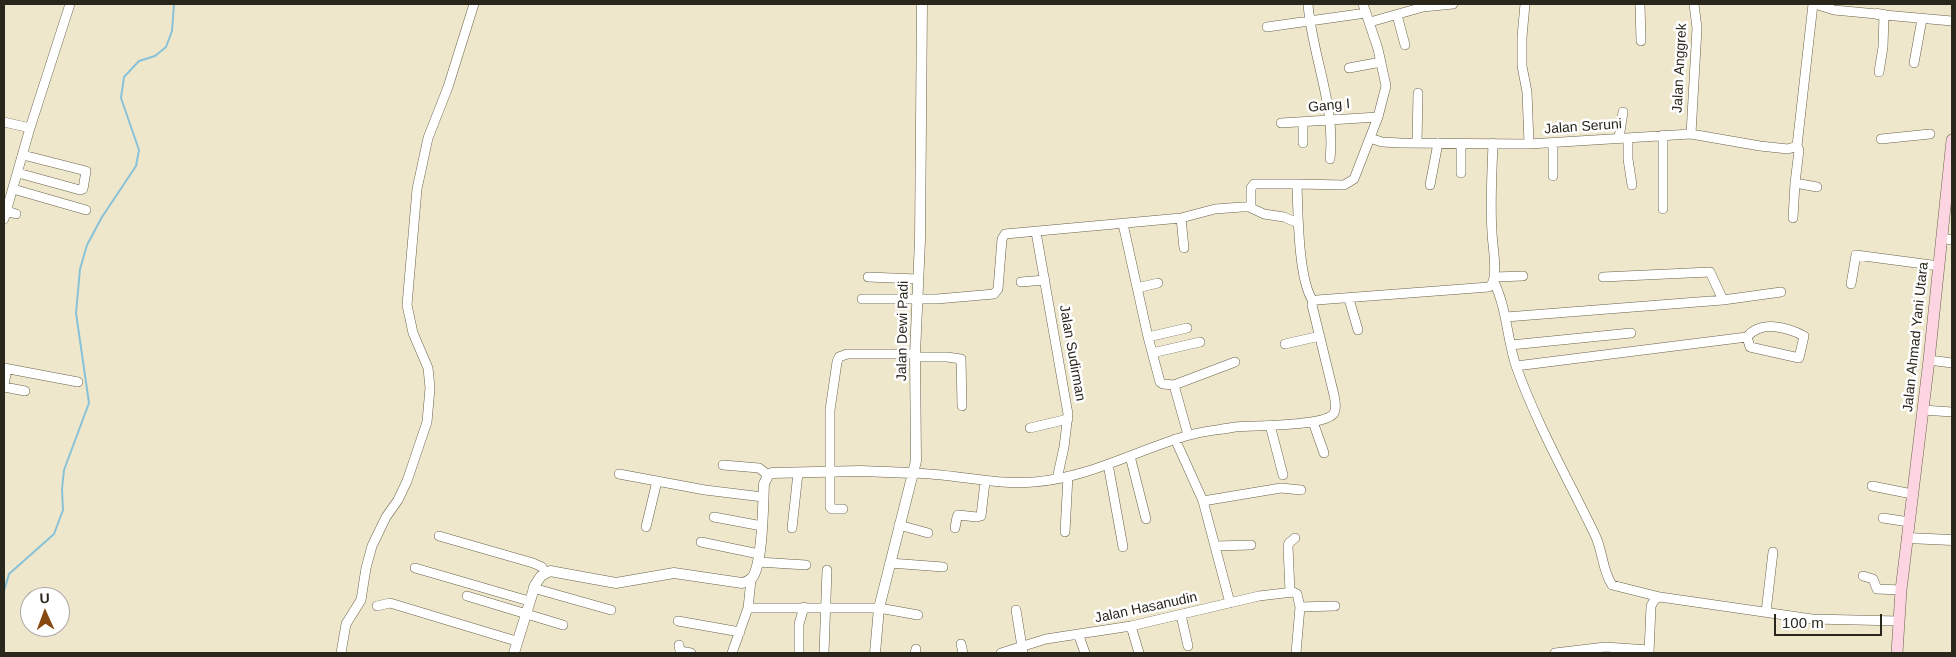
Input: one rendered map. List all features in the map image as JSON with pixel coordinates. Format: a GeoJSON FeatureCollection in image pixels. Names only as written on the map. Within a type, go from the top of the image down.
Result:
{"type":"FeatureCollection","features":[{"type":"Feature","properties":{"kind":"main road","name":"Jalan Ahmad Yani Utara"},"geometry":{"type":"LineString","coordinates":[[1897,653],[1901,590],[1939,266],[1947,239],[1952,140]]}},
{"type":"Feature","properties":{"kind":"street"},"geometry":{"type":"LineString","coordinates":[[16,214],[5,213],[70,4]]}},
{"type":"Feature","properties":{"kind":"street"},"geometry":{"type":"LineString","coordinates":[[341,653],[346,624],[362,600],[366,568],[372,546],[386,517],[398,500],[408,480],[427,422],[430,388],[428,368],[413,332],[407,305],[417,190],[428,138],[448,87],[474,4]]}},
{"type":"Feature","properties":{"kind":"street","name":"Jalan Dewi Padi"},"geometry":{"type":"LineString","coordinates":[[875,653],[879,608],[916,461],[915,356],[922,142],[922,4]]}},
{"type":"Feature","properties":{"kind":"street"},"geometry":{"type":"LineString","coordinates":[[1308,4],[1309,20],[1331,119],[1330,158]]}},
{"type":"Feature","properties":{"kind":"street"},"geometry":{"type":"LineString","coordinates":[[1251,207],[1251,188],[1254,184],[1348,184],[1358,173],[1378,117],[1386,86],[1381,62],[1362,4]]}},
{"type":"Feature","properties":{"kind":"street"},"geometry":{"type":"LineString","coordinates":[[1266,27],[1309,20],[1397,15],[1423,7],[1453,4]]}},
{"type":"Feature","properties":{"kind":"street"},"geometry":{"type":"LineString","coordinates":[[1525,4],[1522,66],[1527,92],[1529,144]]}},
{"type":"Feature","properties":{"kind":"street"},"geometry":{"type":"LineString","coordinates":[[1640,4],[1641,41]]}},
{"type":"Feature","properties":{"kind":"street","name":"Jalan Anggrek"},"geometry":{"type":"LineString","coordinates":[[1691,134],[1697,28],[1694,4]]}},
{"type":"Feature","properties":{"kind":"street"},"geometry":{"type":"LineString","coordinates":[[1793,218],[1799,150],[1797,146],[1814,4],[1834,10],[1952,21]]}},
{"type":"Feature","properties":{"kind":"street"},"geometry":{"type":"LineString","coordinates":[[1397,15],[1405,44]]}},
{"type":"Feature","properties":{"kind":"street"},"geometry":{"type":"LineString","coordinates":[[1878,72],[1883,47],[1880,15]]}},
{"type":"Feature","properties":{"kind":"street"},"geometry":{"type":"LineString","coordinates":[[1914,63],[1922,19]]}},
{"type":"Feature","properties":{"kind":"street"},"geometry":{"type":"LineString","coordinates":[[1349,68],[1381,62]]}},
{"type":"Feature","properties":{"kind":"street"},"geometry":{"type":"LineString","coordinates":[[1417,143],[1418,93]]}},
{"type":"Feature","properties":{"kind":"street"},"geometry":{"type":"LineString","coordinates":[[1623,112],[1624,138],[1632,184]]}},
{"type":"Feature","properties":{"kind":"street","name":"Gang I"},"geometry":{"type":"LineString","coordinates":[[1281,123],[1378,117]]}},
{"type":"Feature","properties":{"kind":"street"},"geometry":{"type":"LineString","coordinates":[[4,122],[30,128]]}},
{"type":"Feature","properties":{"kind":"street"},"geometry":{"type":"LineString","coordinates":[[1302,143],[1303,122]]}},
{"type":"Feature","properties":{"kind":"street","name":"Jalan Seruni"},"geometry":{"type":"LineString","coordinates":[[1370,138],[1382,142],[1529,144],[1691,134],[1760,146],[1788,149],[1797,146]]}},
{"type":"Feature","properties":{"kind":"street"},"geometry":{"type":"LineString","coordinates":[[1881,139],[1930,134]]}},
{"type":"Feature","properties":{"kind":"street"},"geometry":{"type":"LineString","coordinates":[[1663,135],[1663,209]]}},
{"type":"Feature","properties":{"kind":"street"},"geometry":{"type":"LineString","coordinates":[[1430,185],[1438,143]]}},
{"type":"Feature","properties":{"kind":"street"},"geometry":{"type":"LineString","coordinates":[[1461,143],[1461,173]]}},
{"type":"Feature","properties":{"kind":"street"},"geometry":{"type":"LineString","coordinates":[[1493,143],[1491,230],[1495,280],[1506,317],[1510,345],[1516,366],[1550,446],[1595,536],[1612,585],[1696,602],[1812,618],[1899,621]]}},
{"type":"Feature","properties":{"kind":"street"},"geometry":{"type":"LineString","coordinates":[[1553,143],[1553,176]]}},
{"type":"Feature","properties":{"kind":"street"},"geometry":{"type":"LineString","coordinates":[[18,173],[80,190],[83,189],[86,171],[23,156]]}},
{"type":"Feature","properties":{"kind":"street"},"geometry":{"type":"LineString","coordinates":[[732,653],[748,608],[751,580],[759,558],[764,484],[768,475],[772,473],[860,471],[913,473],[947,475],[985,482],[1007,483],[1057,479],[1108,464],[1188,435],[1237,427],[1313,422],[1330,417],[1336,408],[1301,252],[1296,184]]}},
{"type":"Feature","properties":{"kind":"street"},"geometry":{"type":"LineString","coordinates":[[1795,184],[1817,187]]}},
{"type":"Feature","properties":{"kind":"street"},"geometry":{"type":"LineString","coordinates":[[13,188],[86,210]]}},
{"type":"Feature","properties":{"kind":"street"},"geometry":{"type":"LineString","coordinates":[[862,299],[917,299],[994,294],[998,289],[1003,235],[1005,234],[1182,218],[1216,209],[1251,207],[1264,214],[1284,217],[1298,223]]}},
{"type":"Feature","properties":{"kind":"street"},"geometry":{"type":"LineString","coordinates":[[1182,218],[1184,248]]}},
{"type":"Feature","properties":{"kind":"street"},"geometry":{"type":"LineString","coordinates":[[1123,224],[1160,382],[1174,385],[1236,362]]}},
{"type":"Feature","properties":{"kind":"street","name":"Jalan Sudirman"},"geometry":{"type":"LineString","coordinates":[[1036,232],[1068,419],[1057,479]]}},
{"type":"Feature","properties":{"kind":"street"},"geometry":{"type":"LineString","coordinates":[[1851,284],[1856,255],[1939,266]]}},
{"type":"Feature","properties":{"kind":"street"},"geometry":{"type":"LineString","coordinates":[[1603,277],[1710,272],[1723,300]]}},
{"type":"Feature","properties":{"kind":"street"},"geometry":{"type":"LineString","coordinates":[[1313,301],[1489,287],[1495,280],[1523,276]]}},
{"type":"Feature","properties":{"kind":"street"},"geometry":{"type":"LineString","coordinates":[[868,277],[917,279]]}},
{"type":"Feature","properties":{"kind":"street"},"geometry":{"type":"LineString","coordinates":[[1022,282],[1045,280]]}},
{"type":"Feature","properties":{"kind":"street"},"geometry":{"type":"LineString","coordinates":[[1137,288],[1158,283]]}},
{"type":"Feature","properties":{"kind":"street"},"geometry":{"type":"LineString","coordinates":[[1506,317],[1723,300],[1781,292]]}},
{"type":"Feature","properties":{"kind":"street"},"geometry":{"type":"LineString","coordinates":[[1349,298],[1358,330]]}},
{"type":"Feature","properties":{"kind":"street"},"geometry":{"type":"LineString","coordinates":[[1516,366],[1747,337],[1752,330],[1764,327],[1793,330],[1804,336],[1799,358],[1750,347],[1747,337]]}},
{"type":"Feature","properties":{"kind":"street"},"geometry":{"type":"LineString","coordinates":[[1148,337],[1187,328]]}},
{"type":"Feature","properties":{"kind":"street"},"geometry":{"type":"LineString","coordinates":[[1510,345],[1631,333]]}},
{"type":"Feature","properties":{"kind":"street"},"geometry":{"type":"LineString","coordinates":[[1286,344],[1320,336]]}},
{"type":"Feature","properties":{"kind":"street"},"geometry":{"type":"LineString","coordinates":[[1152,353],[1200,342]]}},
{"type":"Feature","properties":{"kind":"street"},"geometry":{"type":"LineString","coordinates":[[843,510],[830,507],[830,410],[839,357],[847,354],[947,357],[961,360],[962,406]]}},
{"type":"Feature","properties":{"kind":"street"},"geometry":{"type":"LineString","coordinates":[[1929,360],[1952,363]]}},
{"type":"Feature","properties":{"kind":"street"},"geometry":{"type":"LineString","coordinates":[[25,391],[4,386],[5,368],[78,382]]}},
{"type":"Feature","properties":{"kind":"street"},"geometry":{"type":"LineString","coordinates":[[1174,385],[1188,435]]}},
{"type":"Feature","properties":{"kind":"street"},"geometry":{"type":"LineString","coordinates":[[1923,410],[1952,412]]}},
{"type":"Feature","properties":{"kind":"street"},"geometry":{"type":"LineString","coordinates":[[1030,428],[1068,419]]}},
{"type":"Feature","properties":{"kind":"street"},"geometry":{"type":"LineString","coordinates":[[1313,422],[1324,453]]}},
{"type":"Feature","properties":{"kind":"street"},"geometry":{"type":"LineString","coordinates":[[1270,425],[1283,475]]}},
{"type":"Feature","properties":{"kind":"street"},"geometry":{"type":"LineString","coordinates":[[1175,440],[1203,501],[1230,603]]}},
{"type":"Feature","properties":{"kind":"street"},"geometry":{"type":"LineString","coordinates":[[1130,456],[1146,518]]}},
{"type":"Feature","properties":{"kind":"street"},"geometry":{"type":"LineString","coordinates":[[723,464],[759,468],[768,475]]}},
{"type":"Feature","properties":{"kind":"street"},"geometry":{"type":"LineString","coordinates":[[1108,464],[1123,547]]}},
{"type":"Feature","properties":{"kind":"street"},"geometry":{"type":"LineString","coordinates":[[792,528],[798,473]]}},
{"type":"Feature","properties":{"kind":"street"},"geometry":{"type":"LineString","coordinates":[[619,474],[705,490],[763,497]]}},
{"type":"Feature","properties":{"kind":"street"},"geometry":{"type":"LineString","coordinates":[[1065,532],[1068,476]]}},
{"type":"Feature","properties":{"kind":"street"},"geometry":{"type":"LineString","coordinates":[[646,527],[656,481]]}},
{"type":"Feature","properties":{"kind":"street"},"geometry":{"type":"LineString","coordinates":[[955,528],[958,516],[977,518],[980,516],[985,482]]}},
{"type":"Feature","properties":{"kind":"street"},"geometry":{"type":"LineString","coordinates":[[1872,486],[1912,494]]}},
{"type":"Feature","properties":{"kind":"street"},"geometry":{"type":"LineString","coordinates":[[1203,501],[1281,488],[1301,490]]}},
{"type":"Feature","properties":{"kind":"street"},"geometry":{"type":"LineString","coordinates":[[714,517],[762,526]]}},
{"type":"Feature","properties":{"kind":"street"},"geometry":{"type":"LineString","coordinates":[[1883,518],[1909,522]]}},
{"type":"Feature","properties":{"kind":"street"},"geometry":{"type":"LineString","coordinates":[[899,525],[928,533]]}},
{"type":"Feature","properties":{"kind":"street"},"geometry":{"type":"LineString","coordinates":[[439,536],[534,563],[542,567],[545,573]]}},
{"type":"Feature","properties":{"kind":"street"},"geometry":{"type":"LineString","coordinates":[[1295,538],[1288,546],[1293,593],[1300,607],[1296,653]]}},
{"type":"Feature","properties":{"kind":"street"},"geometry":{"type":"LineString","coordinates":[[1907,538],[1952,540]]}},
{"type":"Feature","properties":{"kind":"street"},"geometry":{"type":"LineString","coordinates":[[701,542],[759,558],[806,565]]}},
{"type":"Feature","properties":{"kind":"street"},"geometry":{"type":"LineString","coordinates":[[1216,546],[1251,546]]}},
{"type":"Feature","properties":{"kind":"street"},"geometry":{"type":"LineString","coordinates":[[1766,612],[1773,552]]}},
{"type":"Feature","properties":{"kind":"street"},"geometry":{"type":"LineString","coordinates":[[890,563],[943,567]]}},
{"type":"Feature","properties":{"kind":"street"},"geometry":{"type":"LineString","coordinates":[[416,568],[529,601]]}},
{"type":"Feature","properties":{"kind":"street"},"geometry":{"type":"LineString","coordinates":[[824,653],[827,570]]}},
{"type":"Feature","properties":{"kind":"street"},"geometry":{"type":"LineString","coordinates":[[514,653],[533,588],[537,579],[545,573],[557,571],[616,583],[674,573],[742,583],[751,580]]}},
{"type":"Feature","properties":{"kind":"street"},"geometry":{"type":"LineString","coordinates":[[1863,576],[1873,579],[1877,589],[1901,590]]}},
{"type":"Feature","properties":{"kind":"street"},"geometry":{"type":"LineString","coordinates":[[533,588],[611,610]]}},
{"type":"Feature","properties":{"kind":"street","name":"Jalan Hasanudin"},"geometry":{"type":"LineString","coordinates":[[1001,653],[1022,650],[1046,640],[1131,626],[1259,596],[1293,593]]}},
{"type":"Feature","properties":{"kind":"street"},"geometry":{"type":"LineString","coordinates":[[467,596],[563,625]]}},
{"type":"Feature","properties":{"kind":"street"},"geometry":{"type":"LineString","coordinates":[[1555,653],[1605,647],[1649,652],[1652,606],[1655,599],[1660,596]]}},
{"type":"Feature","properties":{"kind":"street"},"geometry":{"type":"LineString","coordinates":[[377,606],[390,603],[516,641]]}},
{"type":"Feature","properties":{"kind":"street"},"geometry":{"type":"LineString","coordinates":[[1300,607],[1335,606]]}},
{"type":"Feature","properties":{"kind":"street"},"geometry":{"type":"LineString","coordinates":[[798,651],[799,624],[804,607]]}},
{"type":"Feature","properties":{"kind":"street"},"geometry":{"type":"LineString","coordinates":[[748,608],[879,608],[918,615]]}},
{"type":"Feature","properties":{"kind":"street"},"geometry":{"type":"LineString","coordinates":[[1016,610],[1022,650]]}},
{"type":"Feature","properties":{"kind":"street"},"geometry":{"type":"LineString","coordinates":[[1181,615],[1188,646]]}},
{"type":"Feature","properties":{"kind":"street"},"geometry":{"type":"LineString","coordinates":[[678,622],[740,632]]}},
{"type":"Feature","properties":{"kind":"street"},"geometry":{"type":"LineString","coordinates":[[1131,626],[1139,653]]}},
{"type":"Feature","properties":{"kind":"street"},"geometry":{"type":"LineString","coordinates":[[1079,636],[1085,653]]}},
{"type":"Feature","properties":{"kind":"street"},"geometry":{"type":"LineString","coordinates":[[679,645],[680,651],[691,653]]}},
{"type":"Feature","properties":{"kind":"waterway"},"geometry":{"type":"LineString","coordinates":[[4,591],[9,574],[54,534],[63,510],[62,489],[64,470],[89,403],[76,313],[80,269],[87,245],[102,217],[136,166],[139,150],[121,98],[124,77],[139,61],[155,56],[166,47],[172,31],[174,4]]}}]}
